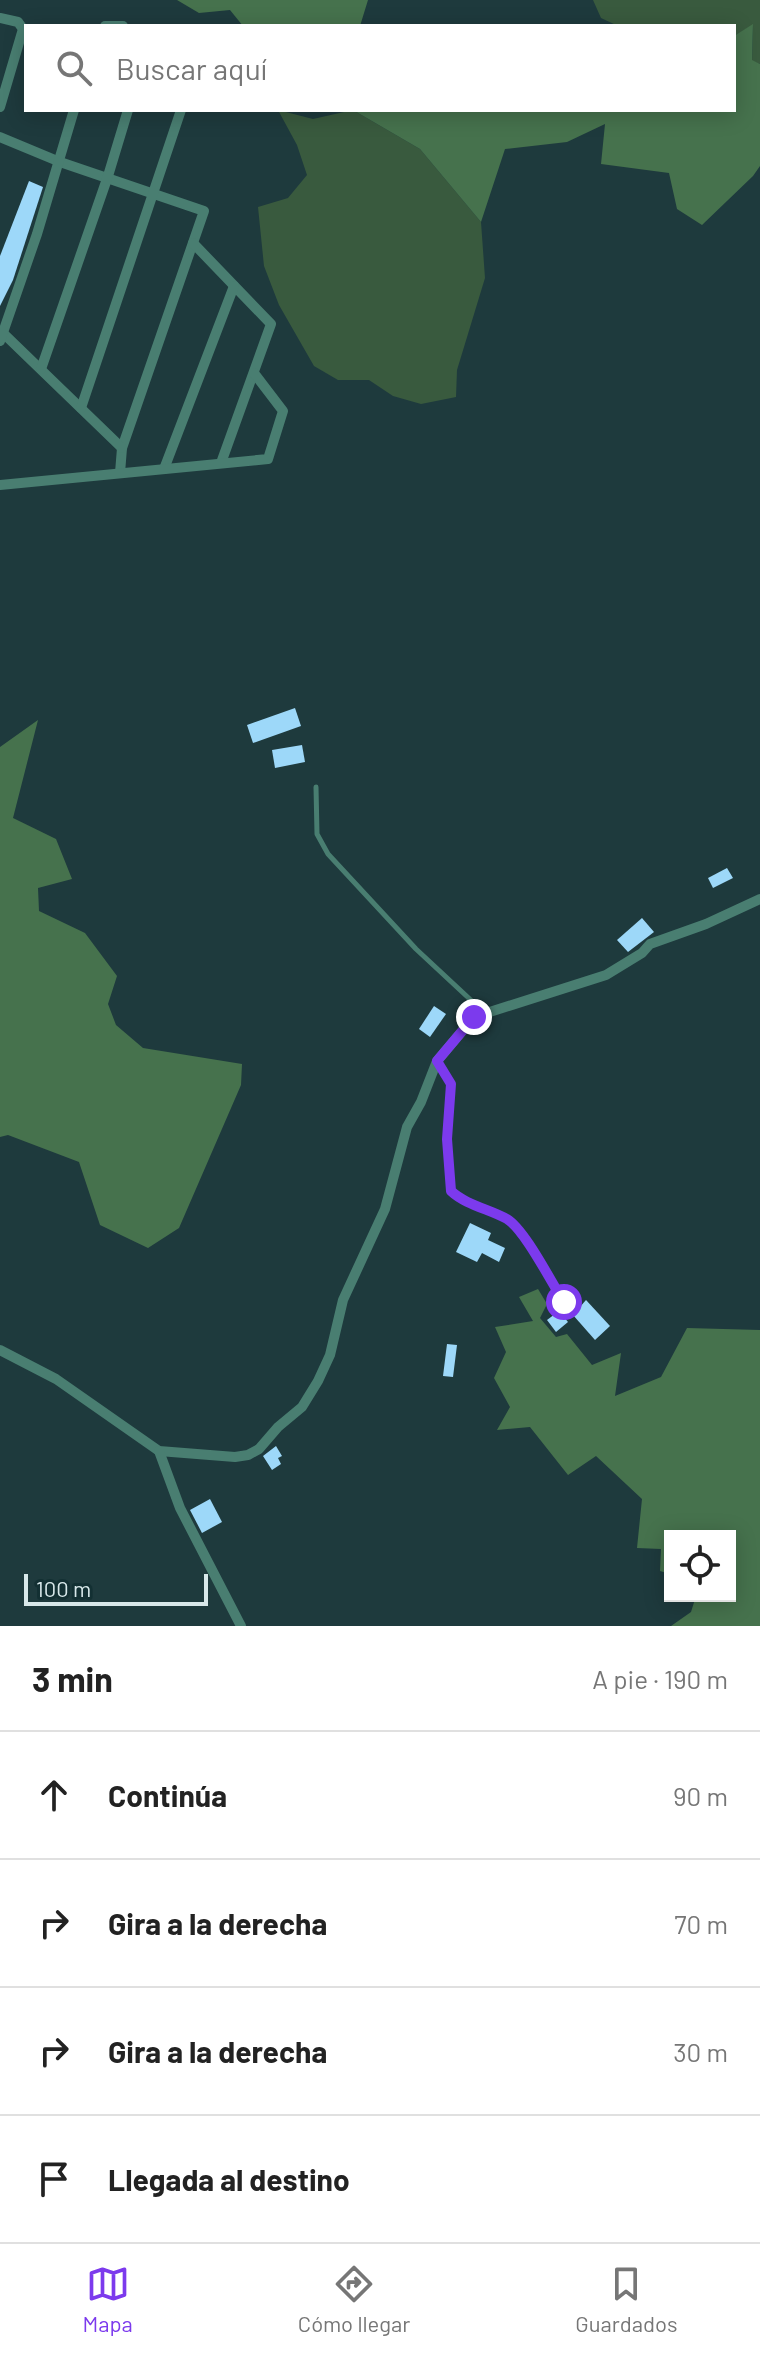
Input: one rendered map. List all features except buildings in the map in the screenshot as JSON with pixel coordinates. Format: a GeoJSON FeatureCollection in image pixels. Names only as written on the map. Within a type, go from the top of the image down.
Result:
{"type":"FeatureCollection","features":[{"type":"Feature","properties":{"kind":"street"},"geometry":{"type":"LineString","coordinates":[[0,18],[18,22],[23,29],[0,107]]}},
{"type":"Feature","properties":{"kind":"street"},"geometry":{"type":"LineString","coordinates":[[73,112],[2,337],[41,369],[122,448]]}},
{"type":"Feature","properties":{"kind":"street"},"geometry":{"type":"LineString","coordinates":[[41,369],[127,112]]}},
{"type":"Feature","properties":{"kind":"street"},"geometry":{"type":"LineString","coordinates":[[81,408],[180,112]]}},
{"type":"Feature","properties":{"kind":"street"},"geometry":{"type":"LineString","coordinates":[[0,137],[60,162],[204,211],[122,448],[120,473]]}},
{"type":"Feature","properties":{"kind":"street"},"geometry":{"type":"LineString","coordinates":[[193,243],[271,324],[221,463]]}},
{"type":"Feature","properties":{"kind":"street"},"geometry":{"type":"LineString","coordinates":[[164,469],[234,286]]}},
{"type":"Feature","properties":{"kind":"street"},"geometry":{"type":"LineString","coordinates":[[0,485],[268,459],[283,411],[254,373]]}},
{"type":"Feature","properties":{"kind":"street"},"geometry":{"type":"LineString","coordinates":[[0,1350],[56,1379],[159,1451],[214,1457],[248,1455],[259,1449],[278,1427],[302,1407],[330,1355],[343,1300],[385,1209],[407,1127],[421,1102],[437,1061],[474,1017],[606,975],[642,953],[650,944],[706,924],[760,899]]}},
{"type":"Feature","properties":{"kind":"street"},"geometry":{"type":"LineString","coordinates":[[159,1451],[180,1508],[241,1626]]}},
{"type":"Feature","properties":{"kind":"lane"},"geometry":{"type":"LineString","coordinates":[[316,787],[317,834],[328,854],[416,949],[474,1003],[474,1017]]}},
{"type":"Feature","properties":{"kind":"lane"},"geometry":{"type":"LineString","coordinates":[[437,1061],[451,1084],[447,1139],[451,1191],[510,1221],[564,1302]]}},
{"type":"Feature","properties":{"kind":"green space"},"geometry":{"type":"Polygon","coordinates":[[[177,0],[368,0],[361,24],[241,24],[230,10],[199,13],[177,0]]]}},
{"type":"Feature","properties":{"kind":"green space"},"geometry":{"type":"Polygon","coordinates":[[[593,0],[760,0],[760,64],[752,61],[753,25],[736,35],[736,24],[614,24],[601,18],[593,0]]]}},
{"type":"Feature","properties":{"kind":"green space"},"geometry":{"type":"Polygon","coordinates":[[[753,24],[752,60],[760,64],[760,166],[702,225],[677,209],[669,173],[601,164],[605,124],[567,142],[505,149],[481,222],[420,149],[356,112],[736,112],[736,35],[753,24]]]}},
{"type":"Feature","properties":{"kind":"green space"},"geometry":{"type":"Polygon","coordinates":[[[279,112],[313,119],[356,112],[420,149],[481,222],[485,278],[457,370],[456,397],[421,404],[393,396],[369,380],[338,380],[314,366],[279,305],[264,266],[258,207],[288,198],[307,175],[297,145],[279,112]]]}},
{"type":"Feature","properties":{"kind":"green space"},"geometry":{"type":"Polygon","coordinates":[[[38,720],[13,818],[56,839],[72,879],[38,888],[39,911],[85,933],[117,976],[108,1004],[116,1025],[143,1048],[242,1064],[241,1085],[179,1228],[148,1248],[100,1225],[79,1162],[8,1135],[0,1137],[0,747],[38,720]]]}},
{"type":"Feature","properties":{"kind":"green space"},"geometry":{"type":"Polygon","coordinates":[[[538,1289],[547,1304],[540,1318],[556,1337],[567,1334],[592,1365],[621,1353],[615,1396],[661,1377],[687,1328],[760,1330],[760,1626],[671,1626],[691,1612],[694,1602],[736,1602],[736,1530],[664,1530],[664,1572],[660,1571],[661,1549],[637,1548],[642,1499],[596,1456],[568,1475],[530,1427],[497,1430],[510,1407],[494,1378],[506,1352],[495,1327],[533,1321],[519,1297],[538,1289]]]}},
{"type":"Feature","properties":{"kind":"route"},"geometry":{"type":"LineString","coordinates":[[474,1017],[437,1061],[451,1084],[447,1139],[451,1191],[510,1221],[564,1302]]}}]}
